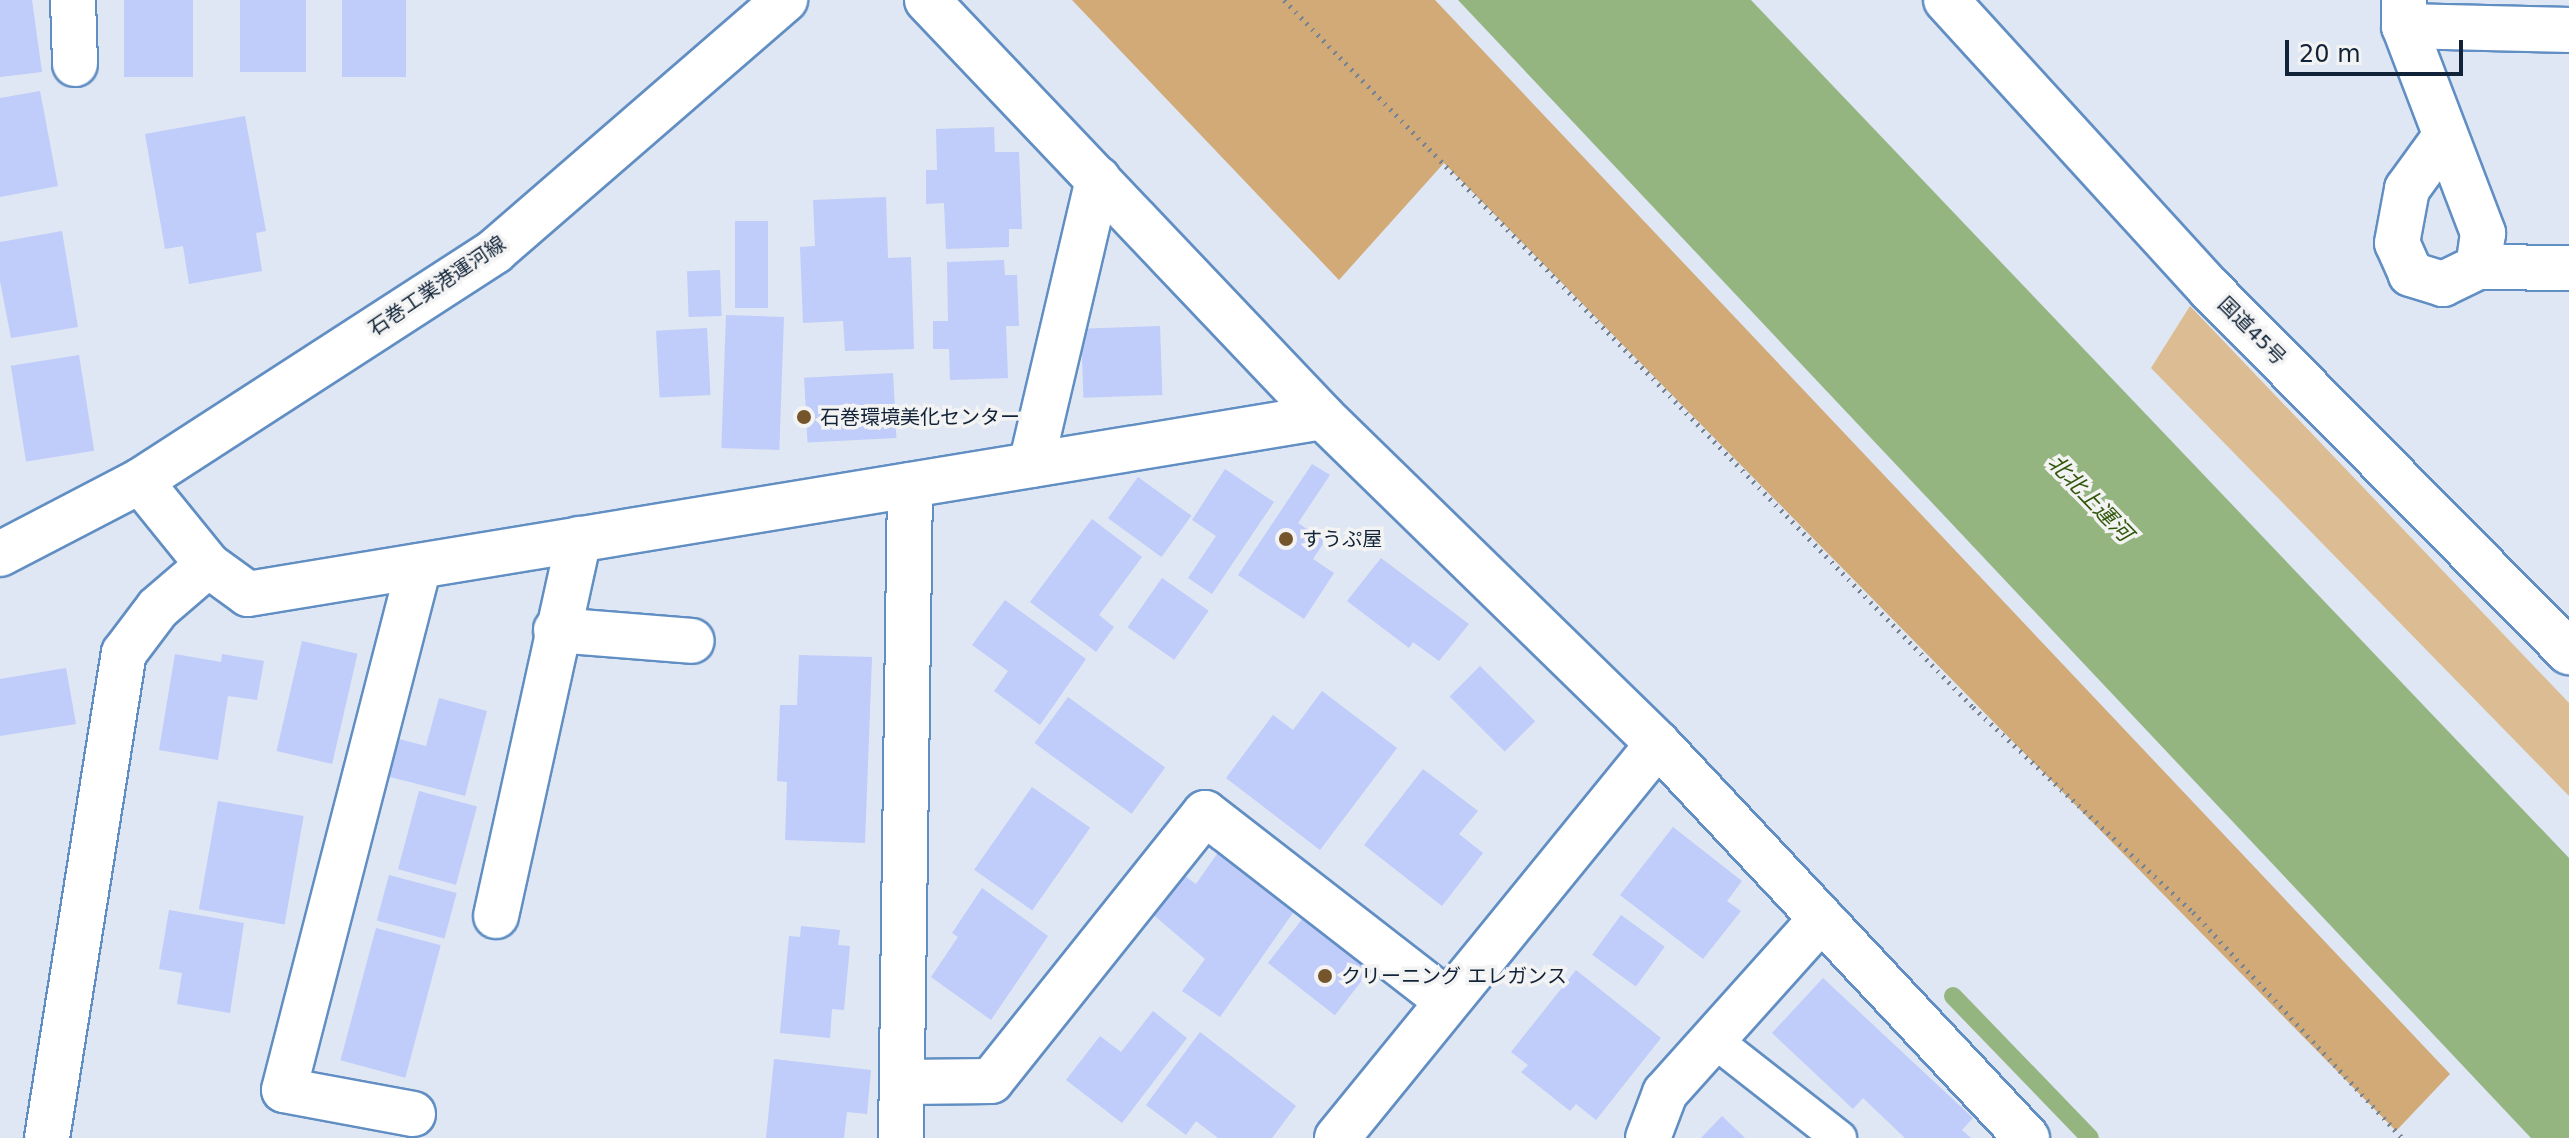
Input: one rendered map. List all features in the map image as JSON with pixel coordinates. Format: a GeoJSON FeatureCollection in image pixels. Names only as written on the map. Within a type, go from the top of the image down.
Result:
{"type":"FeatureCollection","features":[{"type":"Feature","properties":{"kind":"main road"},"geometry":{"type":"LineString","coordinates":[[73,0],[75,64]]}},
{"type":"Feature","properties":{"kind":"main road","name":"石巻工業港運河線"},"geometry":{"type":"LineString","coordinates":[[1,548],[140,481],[495,251],[785,0]]}},
{"type":"Feature","properties":{"kind":"main road"},"geometry":{"type":"LineString","coordinates":[[927,0],[1323,417],[1658,744],[2027,1138]]}},
{"type":"Feature","properties":{"kind":"main road","name":"国道45号"},"geometry":{"type":"LineString","coordinates":[[1946,0],[2210,289],[2569,652]]}},
{"type":"Feature","properties":{"kind":"main road"},"geometry":{"type":"LineString","coordinates":[[2478,267],[2483,233],[2444,138],[2404,13],[2569,30]]}},
{"type":"Feature","properties":{"kind":"main road"},"geometry":{"type":"LineString","coordinates":[[2444,138],[2407,189],[2397,243],[2411,274],[2443,284],[2478,267],[2569,268]]}},
{"type":"Feature","properties":{"kind":"main road"},"geometry":{"type":"LineString","coordinates":[[1031,465],[1098,179]]}},
{"type":"Feature","properties":{"kind":"main road"},"geometry":{"type":"LineString","coordinates":[[140,481],[208,565],[248,594],[1323,417]]}},
{"type":"Feature","properties":{"kind":"main road"},"geometry":{"type":"LineString","coordinates":[[901,1138],[905,1082],[910,485]]}},
{"type":"Feature","properties":{"kind":"main road"},"geometry":{"type":"LineString","coordinates":[[496,916],[556,630],[579,539]]}},
{"type":"Feature","properties":{"kind":"main road"},"geometry":{"type":"LineString","coordinates":[[47,1138],[124,653],[158,608],[208,565]]}},
{"type":"Feature","properties":{"kind":"main road"},"geometry":{"type":"LineString","coordinates":[[413,1114],[284,1090],[419,566]]}},
{"type":"Feature","properties":{"kind":"main road"},"geometry":{"type":"LineString","coordinates":[[556,630],[692,641]]}},
{"type":"Feature","properties":{"kind":"main road"},"geometry":{"type":"LineString","coordinates":[[1337,1138],[1658,744]]}},
{"type":"Feature","properties":{"kind":"main road"},"geometry":{"type":"LineString","coordinates":[[905,1082],[991,1081],[1205,813],[1447,1001]]}},
{"type":"Feature","properties":{"kind":"main road"},"geometry":{"type":"LineString","coordinates":[[1648,1138],[1665,1093],[1821,919]]}},
{"type":"Feature","properties":{"kind":"lane"},"geometry":{"type":"LineString","coordinates":[[1714,1040],[1839,1138]]}},
{"type":"Feature","properties":{"kind":"path"},"geometry":{"type":"LineString","coordinates":[[1284,0],[1973,707],[2193,912],[2402,1138]]}},
{"type":"Feature","properties":{"kind":"shaded area"},"geometry":{"type":"Polygon","coordinates":[[[1072,0],[1435,0],[2450,1074],[2396,1131],[1444,163],[1339,280],[1072,0]]]}},
{"type":"Feature","properties":{"kind":"shaded area"},"geometry":{"type":"Polygon","coordinates":[[[2190,306],[2569,703],[2569,796],[2151,368],[2190,306]]]}},
{"type":"Feature","properties":{"kind":"water","name":"北北上運河"},"geometry":{"type":"Polygon","coordinates":[[[1458,0],[1751,0],[2569,858],[2569,1138],[2531,1138],[1458,0]]]}},
{"type":"Feature","properties":{"kind":"building"},"geometry":{"type":"Polygon","coordinates":[[[0,0],[32,0],[42,72],[0,77],[0,0]]]}},
{"type":"Feature","properties":{"kind":"building"},"geometry":{"type":"Polygon","coordinates":[[[124,0],[193,0],[193,77],[124,77],[124,0]]]}},
{"type":"Feature","properties":{"kind":"building"},"geometry":{"type":"Polygon","coordinates":[[[240,0],[306,0],[306,72],[240,72],[240,0]]]}},
{"type":"Feature","properties":{"kind":"building"},"geometry":{"type":"Polygon","coordinates":[[[342,0],[406,0],[406,77],[342,77],[342,0]]]}},
{"type":"Feature","properties":{"kind":"building"},"geometry":{"type":"Polygon","coordinates":[[[40,91],[58,186],[0,197],[0,98],[40,91]]]}},
{"type":"Feature","properties":{"kind":"building"},"geometry":{"type":"Polygon","coordinates":[[[245,116],[266,231],[256,233],[262,271],[189,284],[183,246],[165,249],[145,134],[245,116]]]}},
{"type":"Feature","properties":{"kind":"building"},"geometry":{"type":"Polygon","coordinates":[[[994,127],[995,152],[1019,152],[1022,229],[1009,229],[1009,247],[946,249],[944,203],[926,204],[926,170],[937,170],[936,129],[994,127]]]}},
{"type":"Feature","properties":{"kind":"building"},"geometry":{"type":"Polygon","coordinates":[[[886,197],[888,258],[911,257],[914,349],[845,351],[843,321],[803,323],[800,247],[815,246],[813,200],[886,197]]]}},
{"type":"Feature","properties":{"kind":"building"},"geometry":{"type":"Polygon","coordinates":[[[735,221],[768,221],[768,308],[735,308],[735,221]]]}},
{"type":"Feature","properties":{"kind":"building"},"geometry":{"type":"Polygon","coordinates":[[[62,231],[78,327],[11,338],[0,281],[0,242],[62,231]]]}},
{"type":"Feature","properties":{"kind":"building"},"geometry":{"type":"Polygon","coordinates":[[[1004,260],[1005,275],[1017,275],[1019,326],[1006,326],[1008,378],[950,380],[949,349],[933,349],[933,321],[948,321],[947,262],[1004,260]]]}},
{"type":"Feature","properties":{"kind":"building"},"geometry":{"type":"Polygon","coordinates":[[[720,270],[722,316],[689,317],[687,271],[720,270]]]}},
{"type":"Feature","properties":{"kind":"building"},"geometry":{"type":"Polygon","coordinates":[[[726,315],[784,317],[779,450],[721,448],[726,315]]]}},
{"type":"Feature","properties":{"kind":"building"},"geometry":{"type":"Polygon","coordinates":[[[1160,326],[1162,395],[1083,398],[1081,329],[1160,326]]]}},
{"type":"Feature","properties":{"kind":"building"},"geometry":{"type":"Polygon","coordinates":[[[707,328],[711,395],[660,398],[656,331],[707,328]]]}},
{"type":"Feature","properties":{"kind":"building"},"geometry":{"type":"Polygon","coordinates":[[[79,355],[94,451],[26,462],[11,366],[79,355]]]}},
{"type":"Feature","properties":{"kind":"building"},"geometry":{"type":"Polygon","coordinates":[[[893,373],[896,438],[808,443],[804,378],[893,373]]]}},
{"type":"Feature","properties":{"kind":"building"},"geometry":{"type":"Polygon","coordinates":[[[1312,464],[1330,475],[1298,523],[1325,541],[1313,559],[1334,573],[1304,619],[1238,575],[1312,464]]]}},
{"type":"Feature","properties":{"kind":"building"},"geometry":{"type":"Polygon","coordinates":[[[1225,469],[1274,502],[1212,594],[1188,578],[1216,536],[1192,520],[1225,469]]]}},
{"type":"Feature","properties":{"kind":"building"},"geometry":{"type":"Polygon","coordinates":[[[1138,477],[1191,516],[1161,557],[1108,518],[1138,477]]]}},
{"type":"Feature","properties":{"kind":"building"},"geometry":{"type":"Polygon","coordinates":[[[1092,519],[1142,557],[1099,615],[1114,627],[1096,652],[1030,602],[1092,519]]]}},
{"type":"Feature","properties":{"kind":"building"},"geometry":{"type":"Polygon","coordinates":[[[1381,558],[1469,624],[1439,661],[1413,642],[1409,648],[1347,601],[1381,558]]]}},
{"type":"Feature","properties":{"kind":"building"},"geometry":{"type":"Polygon","coordinates":[[[1162,578],[1209,611],[1174,660],[1128,627],[1162,578]]]}},
{"type":"Feature","properties":{"kind":"building"},"geometry":{"type":"Polygon","coordinates":[[[1005,600],[1086,659],[1040,725],[994,691],[1008,671],[972,645],[1005,600]]]}},
{"type":"Feature","properties":{"kind":"building"},"geometry":{"type":"Polygon","coordinates":[[[302,641],[358,654],[332,764],[277,751],[302,641]]]}},
{"type":"Feature","properties":{"kind":"building"},"geometry":{"type":"Polygon","coordinates":[[[175,654],[221,662],[222,654],[264,661],[257,700],[228,696],[218,760],[159,750],[175,654]]]}},
{"type":"Feature","properties":{"kind":"building"},"geometry":{"type":"Polygon","coordinates":[[[799,655],[872,657],[865,843],[785,840],[787,782],[777,781],[780,705],[797,705],[799,655]]]}},
{"type":"Feature","properties":{"kind":"building"},"geometry":{"type":"Polygon","coordinates":[[[1480,666],[1535,721],[1505,752],[1450,696],[1480,666]]]}},
{"type":"Feature","properties":{"kind":"building"},"geometry":{"type":"Polygon","coordinates":[[[66,668],[76,724],[0,736],[0,679],[66,668]]]}},
{"type":"Feature","properties":{"kind":"building"},"geometry":{"type":"Polygon","coordinates":[[[1322,691],[1397,748],[1320,850],[1226,778],[1273,715],[1293,730],[1322,691]]]}},
{"type":"Feature","properties":{"kind":"building"},"geometry":{"type":"Polygon","coordinates":[[[1068,697],[1165,768],[1132,814],[1034,743],[1068,697]]]}},
{"type":"Feature","properties":{"kind":"building"},"geometry":{"type":"Polygon","coordinates":[[[439,698],[487,711],[465,796],[382,775],[391,737],[426,746],[439,698]]]}},
{"type":"Feature","properties":{"kind":"building"},"geometry":{"type":"Polygon","coordinates":[[[1423,769],[1478,811],[1459,834],[1483,853],[1442,906],[1364,845],[1423,769]]]}},
{"type":"Feature","properties":{"kind":"building"},"geometry":{"type":"Polygon","coordinates":[[[1032,787],[1090,828],[1032,910],[974,870],[1032,787]]]}},
{"type":"Feature","properties":{"kind":"building"},"geometry":{"type":"Polygon","coordinates":[[[419,791],[477,807],[456,885],[398,869],[419,791]]]}},
{"type":"Feature","properties":{"kind":"building"},"geometry":{"type":"Polygon","coordinates":[[[218,801],[304,816],[285,924],[199,909],[218,801]]]}},
{"type":"Feature","properties":{"kind":"building"},"geometry":{"type":"Polygon","coordinates":[[[1673,827],[1742,881],[1727,901],[1741,911],[1703,959],[1620,895],[1673,827]]]}},
{"type":"Feature","properties":{"kind":"building"},"geometry":{"type":"Polygon","coordinates":[[[1219,851],[1297,907],[1220,1017],[1182,991],[1205,959],[1150,912],[1178,871],[1196,884],[1219,851]]]}},
{"type":"Feature","properties":{"kind":"building"},"geometry":{"type":"Polygon","coordinates":[[[389,875],[457,893],[444,939],[377,920],[389,875]]]}},
{"type":"Feature","properties":{"kind":"building"},"geometry":{"type":"Polygon","coordinates":[[[982,888],[1048,936],[991,1020],[931,977],[958,937],[952,933],[982,888]]]}},
{"type":"Feature","properties":{"kind":"building"},"geometry":{"type":"Polygon","coordinates":[[[169,910],[244,923],[230,1013],[177,1004],[182,973],[159,969],[169,910]]]}},
{"type":"Feature","properties":{"kind":"building"},"geometry":{"type":"Polygon","coordinates":[[[1621,915],[1665,947],[1636,986],[1592,955],[1621,915]]]}},
{"type":"Feature","properties":{"kind":"building"},"geometry":{"type":"Polygon","coordinates":[[[1303,918],[1370,970],[1335,1015],[1268,963],[1303,918]]]}},
{"type":"Feature","properties":{"kind":"building"},"geometry":{"type":"Polygon","coordinates":[[[801,926],[840,930],[838,945],[850,946],[844,1010],[832,1009],[830,1038],[780,1033],[789,936],[800,937],[801,926]]]}},
{"type":"Feature","properties":{"kind":"building"},"geometry":{"type":"Polygon","coordinates":[[[376,928],[441,945],[405,1078],[341,1060],[376,928]]]}},
{"type":"Feature","properties":{"kind":"building"},"geometry":{"type":"Polygon","coordinates":[[[1576,970],[1661,1038],[1596,1120],[1576,1104],[1570,1111],[1521,1072],[1528,1065],[1511,1052],[1576,970]]]}},
{"type":"Feature","properties":{"kind":"building"},"geometry":{"type":"Polygon","coordinates":[[[1823,978],[1973,1118],[1962,1130],[1971,1138],[1905,1138],[1863,1098],[1853,1109],[1772,1033],[1823,978]]]}},
{"type":"Feature","properties":{"kind":"building"},"geometry":{"type":"Polygon","coordinates":[[[1153,1011],[1187,1038],[1122,1123],[1066,1080],[1100,1036],[1121,1052],[1153,1011]]]}},
{"type":"Feature","properties":{"kind":"building"},"geometry":{"type":"Polygon","coordinates":[[[1200,1032],[1296,1106],[1272,1138],[1218,1138],[1196,1121],[1186,1135],[1146,1105],[1200,1032]]]}},
{"type":"Feature","properties":{"kind":"building"},"geometry":{"type":"Polygon","coordinates":[[[774,1059],[871,1070],[867,1114],[847,1112],[844,1138],[766,1138],[774,1059]]]}},
{"type":"Feature","properties":{"kind":"building"},"geometry":{"type":"Polygon","coordinates":[[[1722,1116],[1745,1138],[1701,1138],[1722,1116]]]}},
{"type":"Feature","properties":{"kind":"waterway"},"geometry":{"type":"LineString","coordinates":[[1953,996],[2090,1138]]}},
{"type":"Feature","properties":{"kind":"place","name":"石巻環境美化センター"},"geometry":{"type":"Point","coordinates":[804,417]}},
{"type":"Feature","properties":{"kind":"place","name":"すうぷ屋"},"geometry":{"type":"Point","coordinates":[1286,539]}},
{"type":"Feature","properties":{"kind":"place","name":"クリーニング エレガンス"},"geometry":{"type":"Point","coordinates":[1325,976]}}]}
